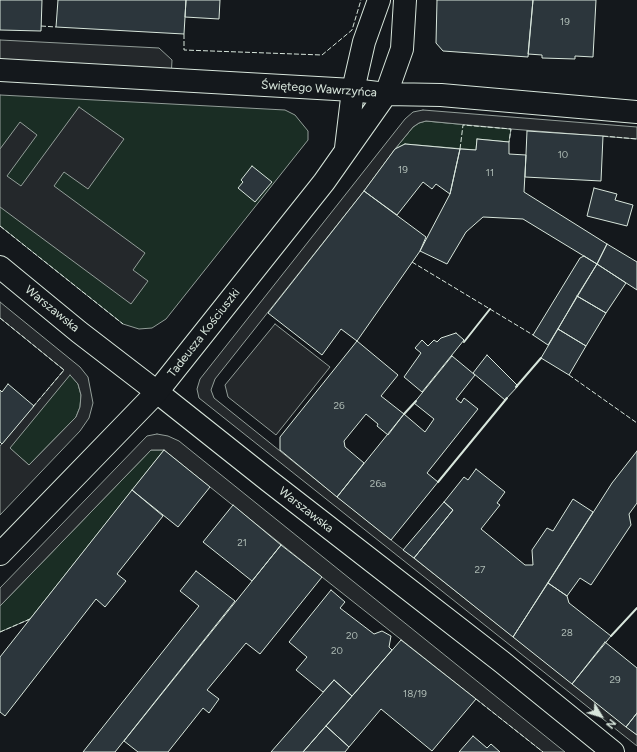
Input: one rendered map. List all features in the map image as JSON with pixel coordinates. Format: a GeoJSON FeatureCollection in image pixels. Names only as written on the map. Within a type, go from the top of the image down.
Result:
{"type":"FeatureCollection","features":[{"type":"Feature","properties":{"kind":"street"},"geometry":{"type":"LineString","coordinates":[[346,152],[353,90],[364,42],[380,0]]}},
{"type":"Feature","properties":{"kind":"street","name":"Tadeusza Kościuszki"},"geometry":{"type":"LineString","coordinates":[[0,554],[157,392],[324,182],[346,152],[386,94],[402,49],[405,0]]}},
{"type":"Feature","properties":{"kind":"street","name":"Świętego Wawrzyńca"},"geometry":{"type":"LineString","coordinates":[[0,70],[353,90],[386,94],[441,95],[637,112]]}},
{"type":"Feature","properties":{"kind":"street","name":"Warszawska"},"geometry":{"type":"LineString","coordinates":[[0,267],[79,332],[502,662],[613,752]]}},
{"type":"Feature","properties":{"kind":"green space"},"geometry":{"type":"Polygon","coordinates":[[[0,95],[285,110],[295,115],[308,131],[308,140],[166,319],[152,328],[139,329],[123,324],[0,226],[0,95]]]}},
{"type":"Feature","properties":{"kind":"green space"},"geometry":{"type":"Polygon","coordinates":[[[426,121],[511,129],[509,142],[477,139],[476,150],[405,144],[395,149],[413,127],[426,121]]]}},
{"type":"Feature","properties":{"kind":"green space"},"geometry":{"type":"Polygon","coordinates":[[[70,374],[78,384],[81,395],[80,407],[76,417],[29,465],[9,448],[70,374]]]}},
{"type":"Feature","properties":{"kind":"green space"},"geometry":{"type":"Polygon","coordinates":[[[151,450],[164,450],[30,619],[0,632],[0,606],[151,450]]]}},
{"type":"Feature","properties":{"kind":"shaded area"},"geometry":{"type":"Polygon","coordinates":[[[0,40],[159,48],[172,60],[171,79],[0,70],[0,40]]]}},
{"type":"Feature","properties":{"kind":"shaded area"},"geometry":{"type":"Polygon","coordinates":[[[79,107],[124,139],[88,189],[64,172],[54,186],[145,253],[133,270],[148,281],[131,304],[0,207],[0,149],[20,122],[37,135],[7,176],[21,186],[79,107]]]}},
{"type":"Feature","properties":{"kind":"shaded area"},"geometry":{"type":"Polygon","coordinates":[[[423,110],[637,127],[637,139],[426,121],[419,123],[413,127],[395,149],[364,191],[215,379],[211,390],[214,398],[637,735],[637,746],[199,398],[197,389],[200,379],[405,119],[413,112],[423,110]]]}},
{"type":"Feature","properties":{"kind":"shaded area"},"geometry":{"type":"Polygon","coordinates":[[[0,302],[80,367],[88,377],[93,403],[89,418],[80,431],[0,515],[0,446],[64,370],[0,318],[0,302]],[[70,375],[10,448],[29,465],[76,417],[80,407],[81,395],[78,384],[70,375]]]}},
{"type":"Feature","properties":{"kind":"shaded area"},"geometry":{"type":"Polygon","coordinates":[[[275,324],[330,367],[276,435],[228,397],[225,385],[275,324]]]}},
{"type":"Feature","properties":{"kind":"shaded area"},"geometry":{"type":"Polygon","coordinates":[[[157,434],[168,436],[179,441],[565,752],[543,752],[164,450],[151,450],[0,606],[0,588],[147,436],[157,434]]]}},
{"type":"Feature","properties":{"kind":"building"},"geometry":{"type":"Polygon","coordinates":[[[0,0],[42,0],[41,31],[0,30],[0,0]]]}},
{"type":"Feature","properties":{"kind":"building"},"geometry":{"type":"Polygon","coordinates":[[[58,0],[186,0],[184,34],[56,27],[58,0]]]}},
{"type":"Feature","properties":{"kind":"building"},"geometry":{"type":"Polygon","coordinates":[[[186,0],[220,0],[219,19],[185,17],[186,0]]]}},
{"type":"Feature","properties":{"kind":"building"},"geometry":{"type":"Polygon","coordinates":[[[437,0],[533,0],[528,57],[443,51],[436,43],[437,0]]]}},
{"type":"Feature","properties":{"kind":"building"},"geometry":{"type":"Polygon","coordinates":[[[533,0],[596,0],[593,57],[575,56],[575,59],[542,58],[542,55],[528,54],[533,0]]]}},
{"type":"Feature","properties":{"kind":"building"},"geometry":{"type":"Polygon","coordinates":[[[527,131],[603,136],[601,181],[525,177],[527,131]]]}},
{"type":"Feature","properties":{"kind":"building"},"geometry":{"type":"Polygon","coordinates":[[[477,139],[509,142],[509,154],[526,155],[524,192],[607,244],[597,264],[523,219],[483,217],[466,232],[447,264],[420,251],[450,194],[460,149],[476,150],[477,139]]]}},
{"type":"Feature","properties":{"kind":"building"},"geometry":{"type":"Polygon","coordinates":[[[405,144],[460,149],[450,194],[436,184],[432,189],[423,182],[397,215],[364,191],[395,149],[405,144]]]}},
{"type":"Feature","properties":{"kind":"building"},"geometry":{"type":"Polygon","coordinates":[[[252,166],[272,182],[255,202],[238,188],[243,182],[241,180],[252,166]]]}},
{"type":"Feature","properties":{"kind":"building"},"geometry":{"type":"Polygon","coordinates":[[[594,188],[617,194],[615,200],[633,205],[627,226],[587,216],[594,188]]]}},
{"type":"Feature","properties":{"kind":"building"},"geometry":{"type":"Polygon","coordinates":[[[364,191],[426,237],[420,251],[357,341],[341,329],[322,355],[268,313],[364,191]]]}},
{"type":"Feature","properties":{"kind":"building"},"geometry":{"type":"Polygon","coordinates":[[[607,244],[637,262],[637,290],[597,264],[607,244]]]}},
{"type":"Feature","properties":{"kind":"building"},"geometry":{"type":"Polygon","coordinates":[[[584,256],[597,264],[548,345],[533,335],[580,258],[584,256]]]}},
{"type":"Feature","properties":{"kind":"building"},"geometry":{"type":"Polygon","coordinates":[[[597,264],[626,283],[606,313],[577,296],[597,264]]]}},
{"type":"Feature","properties":{"kind":"building"},"geometry":{"type":"Polygon","coordinates":[[[577,296],[606,313],[586,346],[558,329],[577,296]]]}},
{"type":"Feature","properties":{"kind":"building"},"geometry":{"type":"Polygon","coordinates":[[[558,329],[586,346],[569,375],[541,358],[558,329]]]}},
{"type":"Feature","properties":{"kind":"building"},"geometry":{"type":"Polygon","coordinates":[[[456,333],[464,340],[422,392],[404,377],[421,353],[415,348],[422,340],[428,346],[434,340],[437,342],[441,338],[456,333]]]}},
{"type":"Feature","properties":{"kind":"building"},"geometry":{"type":"Polygon","coordinates":[[[357,341],[398,375],[381,396],[404,414],[388,435],[366,414],[344,441],[345,447],[364,463],[337,497],[280,450],[280,437],[357,341]]]}},
{"type":"Feature","properties":{"kind":"building"},"geometry":{"type":"Polygon","coordinates":[[[487,355],[518,386],[505,400],[473,373],[487,355]]]}},
{"type":"Feature","properties":{"kind":"building"},"geometry":{"type":"Polygon","coordinates":[[[452,356],[475,375],[456,399],[461,403],[464,398],[478,409],[427,473],[438,482],[391,540],[337,497],[404,414],[425,432],[434,419],[414,403],[452,356]]]}},
{"type":"Feature","properties":{"kind":"building"},"geometry":{"type":"Polygon","coordinates":[[[8,384],[34,406],[2,444],[0,442],[0,390],[2,392],[8,384]]]}},
{"type":"Feature","properties":{"kind":"building"},"geometry":{"type":"Polygon","coordinates":[[[164,450],[210,487],[178,527],[132,490],[164,450]]]}},
{"type":"Feature","properties":{"kind":"building"},"geometry":{"type":"Polygon","coordinates":[[[637,451],[637,503],[629,514],[631,525],[591,585],[580,578],[567,596],[548,583],[612,483],[637,451]]]}},
{"type":"Feature","properties":{"kind":"building"},"geometry":{"type":"Polygon","coordinates":[[[476,469],[505,492],[497,503],[500,505],[481,529],[525,565],[533,565],[532,550],[547,528],[553,531],[573,499],[593,512],[513,637],[414,558],[453,510],[444,502],[464,477],[468,480],[476,469]]]}},
{"type":"Feature","properties":{"kind":"building"},"geometry":{"type":"Polygon","coordinates":[[[132,490],[163,516],[117,574],[126,581],[105,607],[96,599],[5,716],[0,712],[0,657],[132,490]]]}},
{"type":"Feature","properties":{"kind":"building"},"geometry":{"type":"Polygon","coordinates":[[[444,502],[453,510],[414,558],[403,550],[444,502]]]}},
{"type":"Feature","properties":{"kind":"building"},"geometry":{"type":"Polygon","coordinates":[[[233,505],[281,545],[252,581],[203,542],[233,505]]]}},
{"type":"Feature","properties":{"kind":"building"},"geometry":{"type":"Polygon","coordinates":[[[281,545],[322,577],[260,654],[246,643],[207,690],[219,699],[209,713],[203,708],[168,752],[138,752],[124,741],[281,545]]]}},
{"type":"Feature","properties":{"kind":"building"},"geometry":{"type":"Polygon","coordinates":[[[196,571],[235,601],[115,752],[83,752],[199,606],[180,591],[196,571]]]}},
{"type":"Feature","properties":{"kind":"building"},"geometry":{"type":"Polygon","coordinates":[[[548,583],[567,596],[569,603],[611,636],[572,684],[513,637],[548,583]]]}},
{"type":"Feature","properties":{"kind":"building"},"geometry":{"type":"Polygon","coordinates":[[[331,590],[345,602],[340,608],[374,634],[382,631],[391,636],[389,647],[392,650],[352,696],[334,680],[323,692],[296,670],[307,657],[289,642],[331,590]]]}},
{"type":"Feature","properties":{"kind":"building"},"geometry":{"type":"Polygon","coordinates":[[[401,640],[476,699],[432,751],[381,709],[349,747],[326,726],[401,640]]]}},
{"type":"Feature","properties":{"kind":"building"},"geometry":{"type":"Polygon","coordinates":[[[605,642],[637,668],[637,713],[626,727],[572,684],[605,642]]]}},
{"type":"Feature","properties":{"kind":"building"},"geometry":{"type":"Polygon","coordinates":[[[334,680],[352,696],[303,752],[271,752],[334,680]]]}},
{"type":"Feature","properties":{"kind":"building"},"geometry":{"type":"Polygon","coordinates":[[[637,713],[637,735],[626,727],[637,713]]]}},
{"type":"Feature","properties":{"kind":"building"},"geometry":{"type":"Polygon","coordinates":[[[326,726],[349,747],[345,752],[303,752],[326,726]]]}},
{"type":"Feature","properties":{"kind":"building"},"geometry":{"type":"Polygon","coordinates":[[[473,736],[487,748],[491,744],[500,752],[459,752],[473,736]]]}},
{"type":"Feature","properties":{"kind":"fence"},"geometry":{"type":"LineString","coordinates":[[184,34],[184,50],[322,55],[352,30],[361,0]]}},
{"type":"Feature","properties":{"kind":"fence"},"geometry":{"type":"LineString","coordinates":[[41,26],[56,27]]}},
{"type":"Feature","properties":{"kind":"fence"},"geometry":{"type":"LineString","coordinates":[[460,149],[463,125],[511,129],[509,142]]}},
{"type":"Feature","properties":{"kind":"fence"},"geometry":{"type":"LineString","coordinates":[[603,136],[637,139]]}},
{"type":"Feature","properties":{"kind":"fence"},"geometry":{"type":"LineString","coordinates":[[0,226],[123,324]]}},
{"type":"Feature","properties":{"kind":"fence"},"geometry":{"type":"LineString","coordinates":[[412,262],[533,335]]}},
{"type":"Feature","properties":{"kind":"fence"},"geometry":{"type":"LineString","coordinates":[[0,318],[64,370],[32,408]]}},
{"type":"Feature","properties":{"kind":"fence"},"geometry":{"type":"LineString","coordinates":[[569,375],[637,423]]}},
{"type":"Feature","properties":{"kind":"fence"},"geometry":{"type":"LineString","coordinates":[[0,632],[30,619]]}},
{"type":"Feature","properties":{"kind":"fence"},"geometry":{"type":"LineString","coordinates":[[476,699],[543,752]]}},
{"type":"Feature","properties":{"kind":"wall"},"geometry":{"type":"LineString","coordinates":[[464,342],[490,309]]}},
{"type":"Feature","properties":{"kind":"wall"},"geometry":{"type":"LineString","coordinates":[[516,387],[541,358]]}},
{"type":"Feature","properties":{"kind":"wall"},"geometry":{"type":"LineString","coordinates":[[438,482],[507,398]]}},
{"type":"Feature","properties":{"kind":"wall"},"geometry":{"type":"LineString","coordinates":[[404,414],[416,401]]}},
{"type":"Feature","properties":{"kind":"wall"},"geometry":{"type":"LineString","coordinates":[[611,636],[637,608]]}}]}
